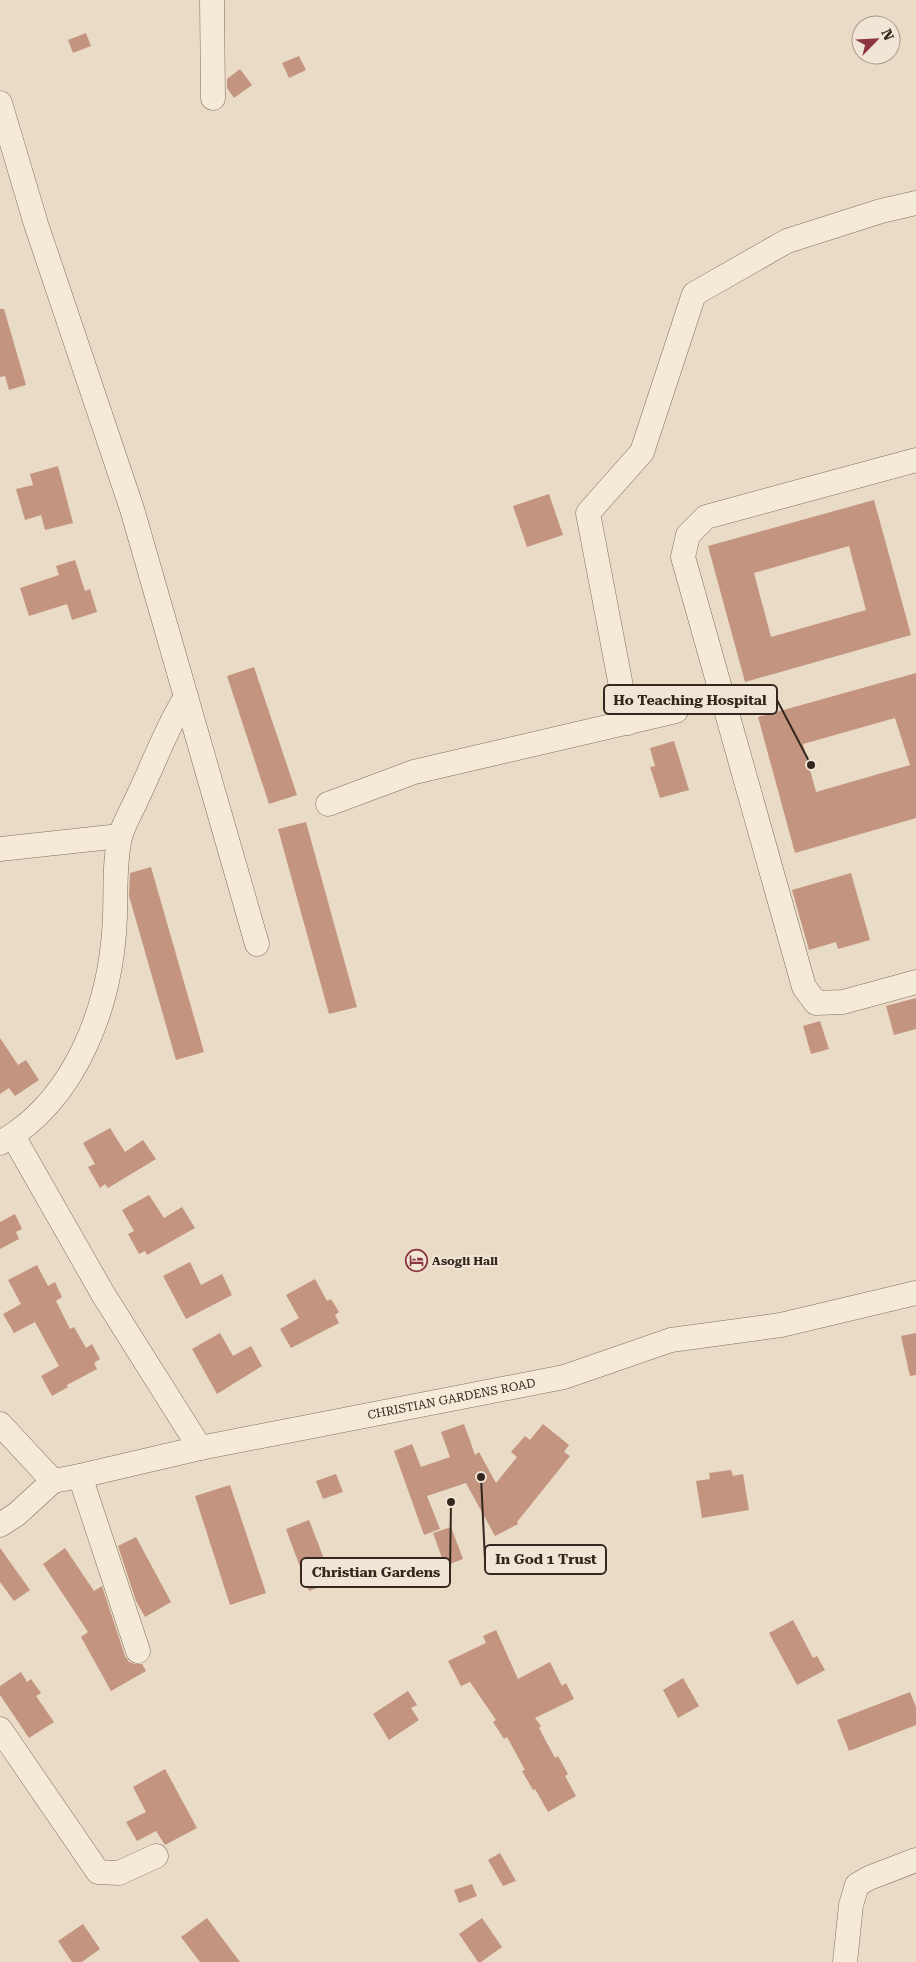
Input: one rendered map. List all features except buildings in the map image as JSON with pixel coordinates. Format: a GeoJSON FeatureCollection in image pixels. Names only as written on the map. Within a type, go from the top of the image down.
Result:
{"type":"FeatureCollection","features":[{"type":"Feature","properties":{"kind":"street"},"geometry":{"type":"LineString","coordinates":[[212,0],[213,98]]}},
{"type":"Feature","properties":{"kind":"street"},"geometry":{"type":"LineString","coordinates":[[0,103],[40,233],[132,510],[257,944]]}},
{"type":"Feature","properties":{"kind":"street"},"geometry":{"type":"LineString","coordinates":[[628,723],[588,513],[642,452],[694,294],[787,241],[881,211],[916,203]]}},
{"type":"Feature","properties":{"kind":"street"},"geometry":{"type":"LineString","coordinates":[[916,460],[706,517],[688,535],[682,557],[804,987],[816,1003],[825,1003],[843,1002],[916,982]]}},
{"type":"Feature","properties":{"kind":"street"},"geometry":{"type":"LineString","coordinates":[[186,697],[171,723],[120,836],[115,869],[115,917],[107,980],[86,1045],[51,1102],[6,1139],[200,1448]]}},
{"type":"Feature","properties":{"kind":"street"},"geometry":{"type":"LineString","coordinates":[[328,804],[414,772],[676,711]]}},
{"type":"Feature","properties":{"kind":"street"},"geometry":{"type":"LineString","coordinates":[[0,849],[120,836]]}},
{"type":"Feature","properties":{"kind":"street","name":"CHRISTIAN GARDENS ROAD"},"geometry":{"type":"LineString","coordinates":[[53,1481],[200,1448],[564,1377],[671,1340],[781,1325],[916,1294]]}},
{"type":"Feature","properties":{"kind":"street"},"geometry":{"type":"LineString","coordinates":[[0,1424],[53,1481],[17,1514],[0,1525]]}},
{"type":"Feature","properties":{"kind":"street"},"geometry":{"type":"LineString","coordinates":[[80,1476],[138,1651]]}},
{"type":"Feature","properties":{"kind":"street"},"geometry":{"type":"LineString","coordinates":[[0,1729],[98,1872],[120,1873],[156,1856]]}},
{"type":"Feature","properties":{"kind":"street"},"geometry":{"type":"LineString","coordinates":[[846,1962],[850,1906],[857,1885],[869,1878],[916,1860]]}},
{"type":"Feature","properties":{"kind":"place","name":"Ho Teaching Hospital"},"geometry":{"type":"Point","coordinates":[811,765]}},
{"type":"Feature","properties":{"kind":"place","name":"Asogli Hall"},"geometry":{"type":"Point","coordinates":[416,1261]}},
{"type":"Feature","properties":{"kind":"place","name":"In God 1 Trust"},"geometry":{"type":"Point","coordinates":[481,1477]}},
{"type":"Feature","properties":{"kind":"place","name":"Christian Gardens"},"geometry":{"type":"Point","coordinates":[451,1502]}}]}
